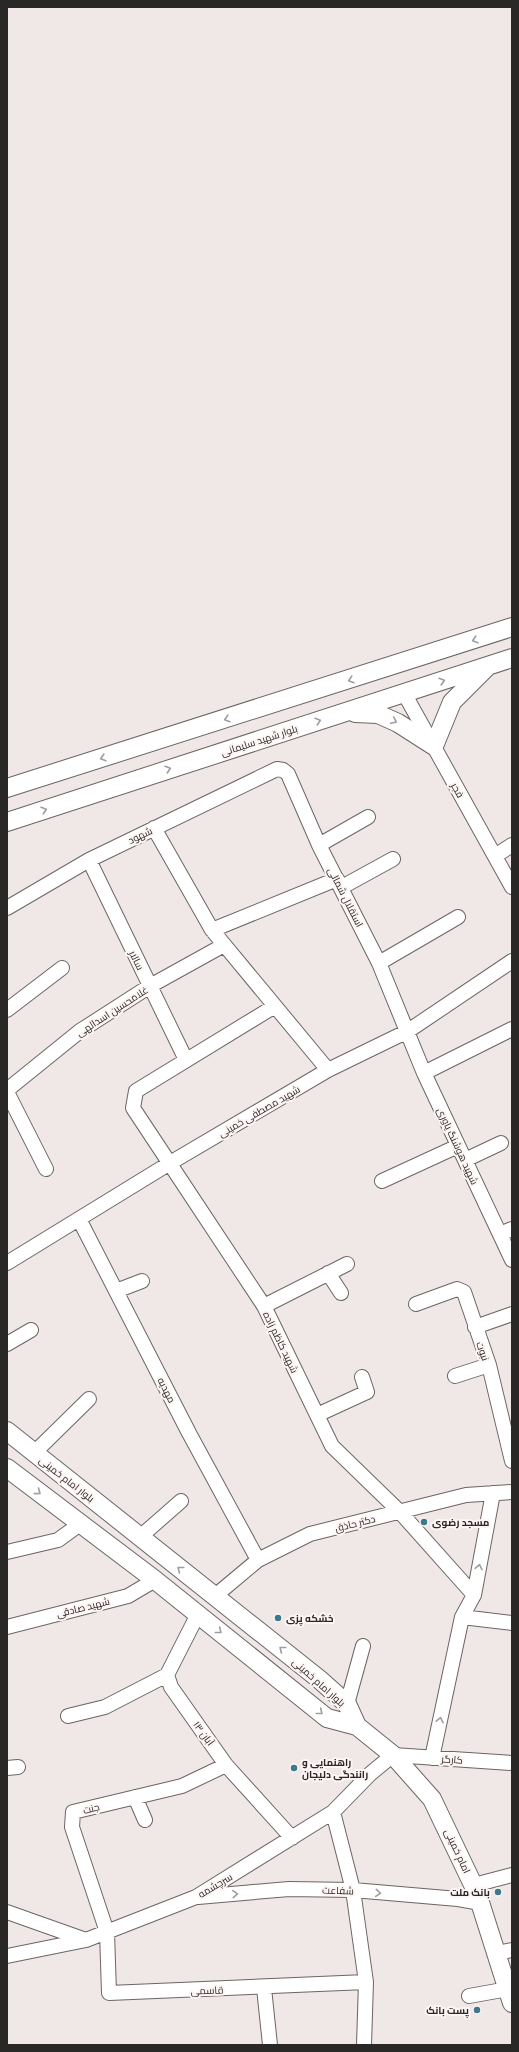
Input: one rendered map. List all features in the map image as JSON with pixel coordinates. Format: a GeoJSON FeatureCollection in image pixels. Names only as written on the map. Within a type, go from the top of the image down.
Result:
{"type":"FeatureCollection","features":[{"type":"Feature","properties":{"kind":"main road"},"geometry":{"type":"LineString","coordinates":[[7,788],[512,627]]}},
{"type":"Feature","properties":{"kind":"main road","name":"بلوار شهید سلیمانی"},"geometry":{"type":"LineString","coordinates":[[7,822],[512,658]]}},
{"type":"Feature","properties":{"kind":"main road"},"geometry":{"type":"LineString","coordinates":[[342,713],[378,714],[398,723],[434,746],[452,702],[489,665]]}},
{"type":"Feature","properties":{"kind":"main road"},"geometry":{"type":"LineString","coordinates":[[390,667],[404,693]]}},
{"type":"Feature","properties":{"kind":"main road","name":"بلوار امام خمینی"},"geometry":{"type":"LineString","coordinates":[[7,1431],[319,1679],[347,1704],[357,1726]]}},
{"type":"Feature","properties":{"kind":"main road","name":"بلوار امام خمینی"},"geometry":{"type":"LineString","coordinates":[[7,1468],[155,1580],[327,1718],[357,1726]]}},
{"type":"Feature","properties":{"kind":"main road","name":"امام خمینی"},"geometry":{"type":"LineString","coordinates":[[357,1726],[393,1755],[432,1799],[505,1952],[510,1996]]}},
{"type":"Feature","properties":{"kind":"street","name":"فجر"},"geometry":{"type":"LineString","coordinates":[[404,693],[512,887]]}},
{"type":"Feature","properties":{"kind":"street","name":"شهود"},"geometry":{"type":"LineString","coordinates":[[7,908],[89,860],[277,769]]}},
{"type":"Feature","properties":{"kind":"street","name":"استقلال شمالی"},"geometry":{"type":"LineString","coordinates":[[277,769],[283,770],[288,774],[319,845],[379,963],[408,1031]]}},
{"type":"Feature","properties":{"kind":"street"},"geometry":{"type":"LineString","coordinates":[[319,845],[368,817]]}},
{"type":"Feature","properties":{"kind":"street"},"geometry":{"type":"LineString","coordinates":[[154,828],[212,930],[328,1070]]}},
{"type":"Feature","properties":{"kind":"street"},"geometry":{"type":"LineString","coordinates":[[495,856],[512,845]]}},
{"type":"Feature","properties":{"kind":"street"},"geometry":{"type":"LineString","coordinates":[[212,930],[339,883],[393,859]]}},
{"type":"Feature","properties":{"kind":"street","name":"سالار"},"geometry":{"type":"LineString","coordinates":[[89,860],[186,1060]]}},
{"type":"Feature","properties":{"kind":"street"},"geometry":{"type":"LineString","coordinates":[[379,963],[458,917]]}},
{"type":"Feature","properties":{"kind":"street","name":"غلامحسین اسدالهی"},"geometry":{"type":"LineString","coordinates":[[7,1091],[80,1031],[150,986],[224,945]]}},
{"type":"Feature","properties":{"kind":"street","name":"شهید مصطفی خمینی"},"geometry":{"type":"LineString","coordinates":[[7,1263],[170,1163],[328,1070],[408,1031],[512,961]]}},
{"type":"Feature","properties":{"kind":"street"},"geometry":{"type":"LineString","coordinates":[[7,1010],[62,968]]}},
{"type":"Feature","properties":{"kind":"street","name":"شهید کاظم زاده"},"geometry":{"type":"LineString","coordinates":[[275,1006],[136,1091],[133,1108],[264,1306],[332,1446],[400,1512]]}},
{"type":"Feature","properties":{"kind":"street"},"geometry":{"type":"LineString","coordinates":[[424,1073],[512,1028]]}},
{"type":"Feature","properties":{"kind":"street","name":"شهید هوشنگ یاوری"},"geometry":{"type":"LineString","coordinates":[[408,1031],[424,1073],[458,1146],[506,1231],[512,1260]]}},
{"type":"Feature","properties":{"kind":"street"},"geometry":{"type":"LineString","coordinates":[[7,1091],[46,1169]]}},
{"type":"Feature","properties":{"kind":"street"},"geometry":{"type":"LineString","coordinates":[[465,1160],[501,1143]]}},
{"type":"Feature","properties":{"kind":"street"},"geometry":{"type":"LineString","coordinates":[[382,1181],[458,1146]]}},
{"type":"Feature","properties":{"kind":"street","name":"مهدیه"},"geometry":{"type":"LineString","coordinates":[[79,1219],[189,1433],[258,1560]]}},
{"type":"Feature","properties":{"kind":"street"},"geometry":{"type":"LineString","coordinates":[[264,1306],[347,1264]]}},
{"type":"Feature","properties":{"kind":"street"},"geometry":{"type":"LineString","coordinates":[[328,1273],[341,1293]]}},
{"type":"Feature","properties":{"kind":"street"},"geometry":{"type":"LineString","coordinates":[[116,1291],[142,1281]]}},
{"type":"Feature","properties":{"kind":"street","name":"نبوت"},"geometry":{"type":"LineString","coordinates":[[416,1304],[460,1289],[464,1292],[488,1365],[512,1461]]}},
{"type":"Feature","properties":{"kind":"street"},"geometry":{"type":"LineString","coordinates":[[475,1327],[512,1314]]}},
{"type":"Feature","properties":{"kind":"street"},"geometry":{"type":"LineString","coordinates":[[7,1344],[31,1330]]}},
{"type":"Feature","properties":{"kind":"street"},"geometry":{"type":"LineString","coordinates":[[455,1376],[488,1365]]}},
{"type":"Feature","properties":{"kind":"street"},"geometry":{"type":"LineString","coordinates":[[317,1415],[367,1392],[362,1377]]}},
{"type":"Feature","properties":{"kind":"street"},"geometry":{"type":"LineString","coordinates":[[34,1453],[89,1399]]}},
{"type":"Feature","properties":{"kind":"street","name":"دکتر حاذق"},"geometry":{"type":"LineString","coordinates":[[215,1596],[258,1560],[310,1534],[466,1496],[512,1492]]}},
{"type":"Feature","properties":{"kind":"street"},"geometry":{"type":"LineString","coordinates":[[432,1758],[462,1617],[474,1595],[493,1493]]}},
{"type":"Feature","properties":{"kind":"street"},"geometry":{"type":"LineString","coordinates":[[140,1537],[181,1501]]}},
{"type":"Feature","properties":{"kind":"street"},"geometry":{"type":"LineString","coordinates":[[400,1512],[474,1595]]}},
{"type":"Feature","properties":{"kind":"street"},"geometry":{"type":"LineString","coordinates":[[7,1552],[58,1540],[80,1524]]}},
{"type":"Feature","properties":{"kind":"street","name":"شهید صادقی"},"geometry":{"type":"LineString","coordinates":[[7,1626],[128,1596],[155,1580]]}},
{"type":"Feature","properties":{"kind":"street"},"geometry":{"type":"LineString","coordinates":[[68,1716],[105,1707],[167,1675],[198,1614]]}},
{"type":"Feature","properties":{"kind":"street"},"geometry":{"type":"LineString","coordinates":[[462,1617],[512,1623]]}},
{"type":"Feature","properties":{"kind":"street"},"geometry":{"type":"LineString","coordinates":[[347,1704],[363,1646]]}},
{"type":"Feature","properties":{"kind":"street","name":"۱۳ آبان"},"geometry":{"type":"LineString","coordinates":[[167,1675],[171,1687],[226,1764],[292,1838]]}},
{"type":"Feature","properties":{"kind":"street","name":"کارگر"},"geometry":{"type":"LineString","coordinates":[[393,1755],[505,1763],[512,1768]]}},
{"type":"Feature","properties":{"kind":"street","name":"سرچشمه"},"geometry":{"type":"LineString","coordinates":[[7,1956],[86,1940],[196,1897],[333,1812],[370,1774],[393,1755]]}},
{"type":"Feature","properties":{"kind":"street","name":"جنت"},"geometry":{"type":"LineString","coordinates":[[106,1932],[72,1827],[73,1812],[182,1786],[226,1764]]}},
{"type":"Feature","properties":{"kind":"street"},"geometry":{"type":"LineString","coordinates":[[135,1797],[145,1820]]}},
{"type":"Feature","properties":{"kind":"street"},"geometry":{"type":"LineString","coordinates":[[333,1812],[353,1890],[366,1982],[364,2045]]}},
{"type":"Feature","properties":{"kind":"street"},"geometry":{"type":"LineString","coordinates":[[474,1885],[512,1875]]}},
{"type":"Feature","properties":{"kind":"street","name":"شفاعت"},"geometry":{"type":"LineString","coordinates":[[196,1897],[289,1889],[353,1890],[458,1899],[481,1903]]}},
{"type":"Feature","properties":{"kind":"street"},"geometry":{"type":"LineString","coordinates":[[7,1912],[86,1940]]}},
{"type":"Feature","properties":{"kind":"street","name":"قاسمی"},"geometry":{"type":"LineString","coordinates":[[106,1932],[109,1993],[264,1988],[366,1982]]}},
{"type":"Feature","properties":{"kind":"street"},"geometry":{"type":"LineString","coordinates":[[264,1988],[270,2045]]}},
{"type":"Feature","properties":{"kind":"street"},"geometry":{"type":"LineString","coordinates":[[470,1996],[510,1996]]}},
{"type":"Feature","properties":{"kind":"place","name":"مسجد رضوی"},"geometry":{"type":"Point","coordinates":[424,1522]}},
{"type":"Feature","properties":{"kind":"place","name":"خشکه پزی"},"geometry":{"type":"Point","coordinates":[278,1618]}},
{"type":"Feature","properties":{"kind":"place","name":"راهنمایی و رانندگی دلیجان"},"geometry":{"type":"Point","coordinates":[294,1768]}},
{"type":"Feature","properties":{"kind":"place","name":"بانک ملت"},"geometry":{"type":"Point","coordinates":[498,1892]}},
{"type":"Feature","properties":{"kind":"place","name":"پست بانک"},"geometry":{"type":"Point","coordinates":[477,2010]}}]}
